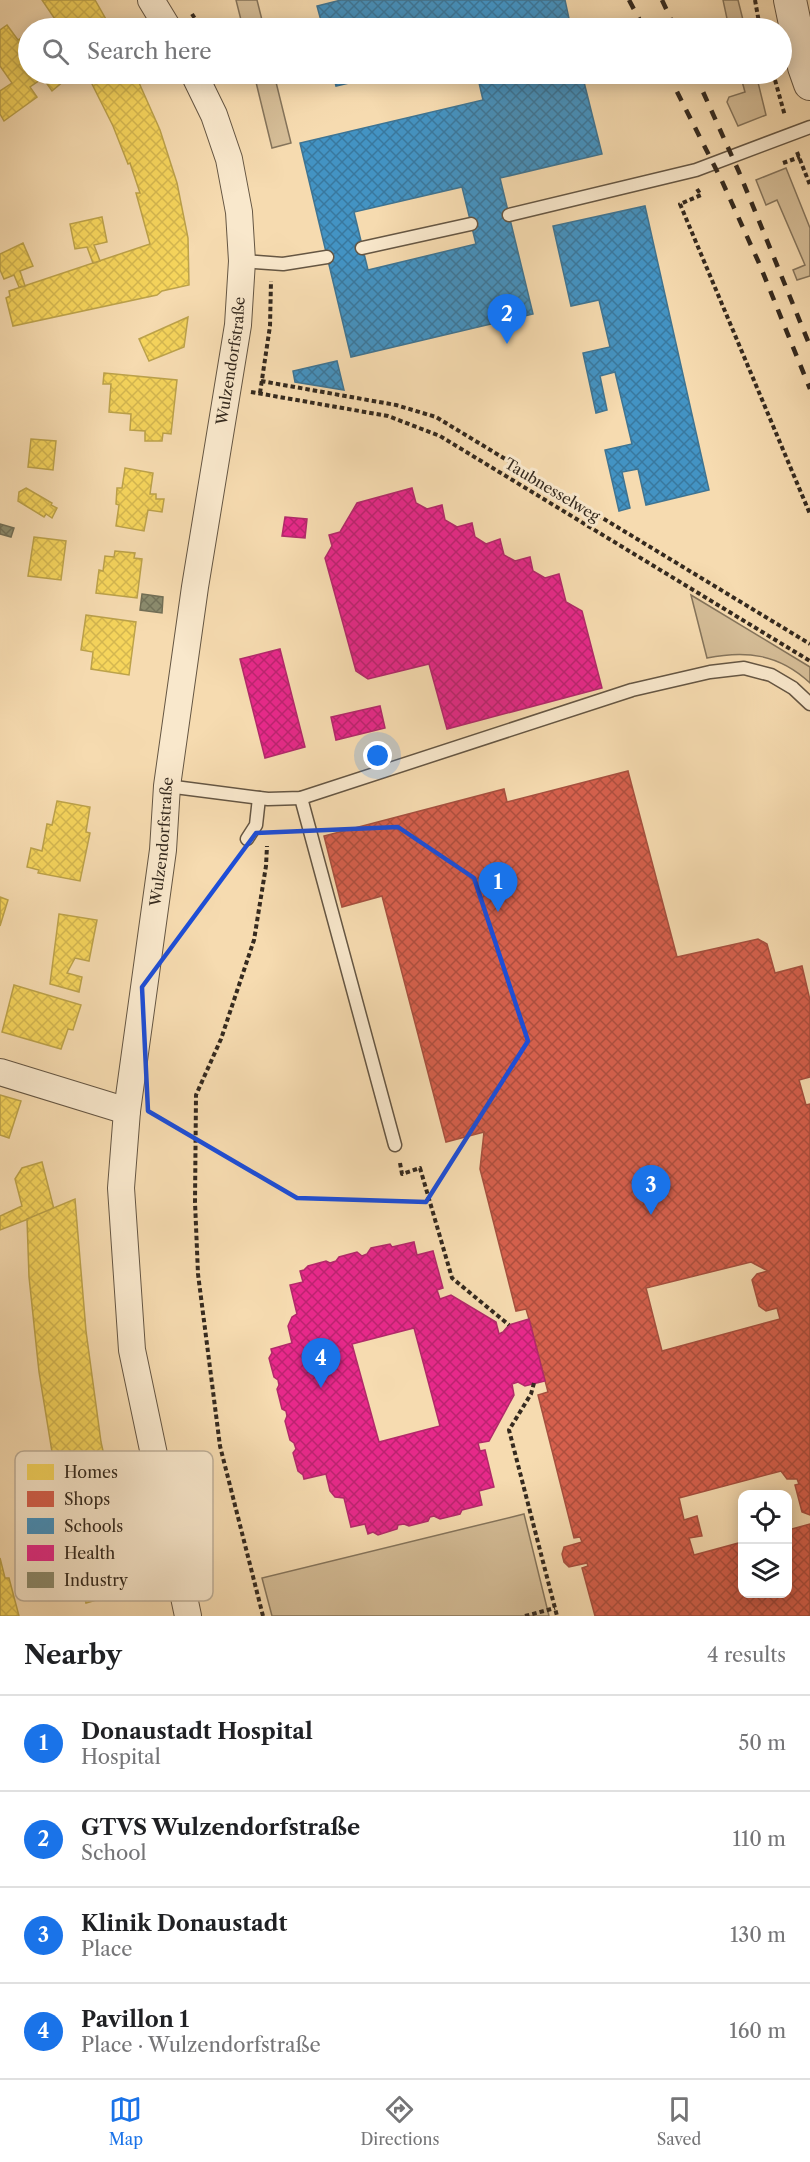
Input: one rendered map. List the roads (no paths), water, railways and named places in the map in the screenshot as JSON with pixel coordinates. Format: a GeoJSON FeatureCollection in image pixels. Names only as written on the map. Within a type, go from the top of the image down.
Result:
{"type":"FeatureCollection","features":[{"type":"Feature","properties":{"kind":"street"},"geometry":{"type":"LineString","coordinates":[[151,0],[162,18]]}},
{"type":"Feature","properties":{"kind":"street"},"geometry":{"type":"LineString","coordinates":[[790,0],[804,68],[810,84]]}},
{"type":"Feature","properties":{"kind":"street","name":"Wulzendorfstraße"},"geometry":{"type":"LineString","coordinates":[[152,1451],[132,1350],[121,1188],[127,1111],[163,850],[167,786],[195,587],[238,325],[242,261],[239,212],[229,159],[214,115],[199,84]]}},
{"type":"Feature","properties":{"kind":"street"},"geometry":{"type":"LineString","coordinates":[[0,1072],[127,1111]]}},
{"type":"Feature","properties":{"kind":"lane"},"geometry":{"type":"LineString","coordinates":[[508,215],[688,172],[810,127]]}},
{"type":"Feature","properties":{"kind":"lane"},"geometry":{"type":"LineString","coordinates":[[362,248],[471,224]]}},
{"type":"Feature","properties":{"kind":"lane"},"geometry":{"type":"LineString","coordinates":[[242,261],[283,264],[327,257]]}},
{"type":"Feature","properties":{"kind":"lane"},"geometry":{"type":"LineString","coordinates":[[167,786],[259,798],[301,798],[632,690],[710,672],[744,668],[771,675],[793,688],[810,704]]}},
{"type":"Feature","properties":{"kind":"lane"},"geometry":{"type":"LineString","coordinates":[[247,839],[256,825],[259,798]]}},
{"type":"Feature","properties":{"kind":"lane"},"geometry":{"type":"LineString","coordinates":[[301,798],[395,1145]]}},
{"type":"Feature","properties":{"kind":"railway"},"geometry":{"type":"LineString","coordinates":[[629,0],[639,18]]}},
{"type":"Feature","properties":{"kind":"railway"},"geometry":{"type":"LineString","coordinates":[[662,0],[670,18]]}},
{"type":"Feature","properties":{"kind":"railway"},"geometry":{"type":"LineString","coordinates":[[673,84],[721,179],[759,263],[810,389]]}},
{"type":"Feature","properties":{"kind":"railway"},"geometry":{"type":"LineString","coordinates":[[699,84],[739,172],[810,346]]}},
{"type":"Feature","properties":{"kind":"place","name":"GTVS Wulzendorfstraße"},"geometry":{"type":"Point","coordinates":[507,344]}},
{"type":"Feature","properties":{"kind":"place","name":"Donaustadt Hospital"},"geometry":{"type":"Point","coordinates":[498,912]}},
{"type":"Feature","properties":{"kind":"place","name":"Klinik Donaustadt"},"geometry":{"type":"Point","coordinates":[651,1215]}},
{"type":"Feature","properties":{"kind":"place","name":"Pavillon 1"},"geometry":{"type":"Point","coordinates":[321,1388]}}]}
